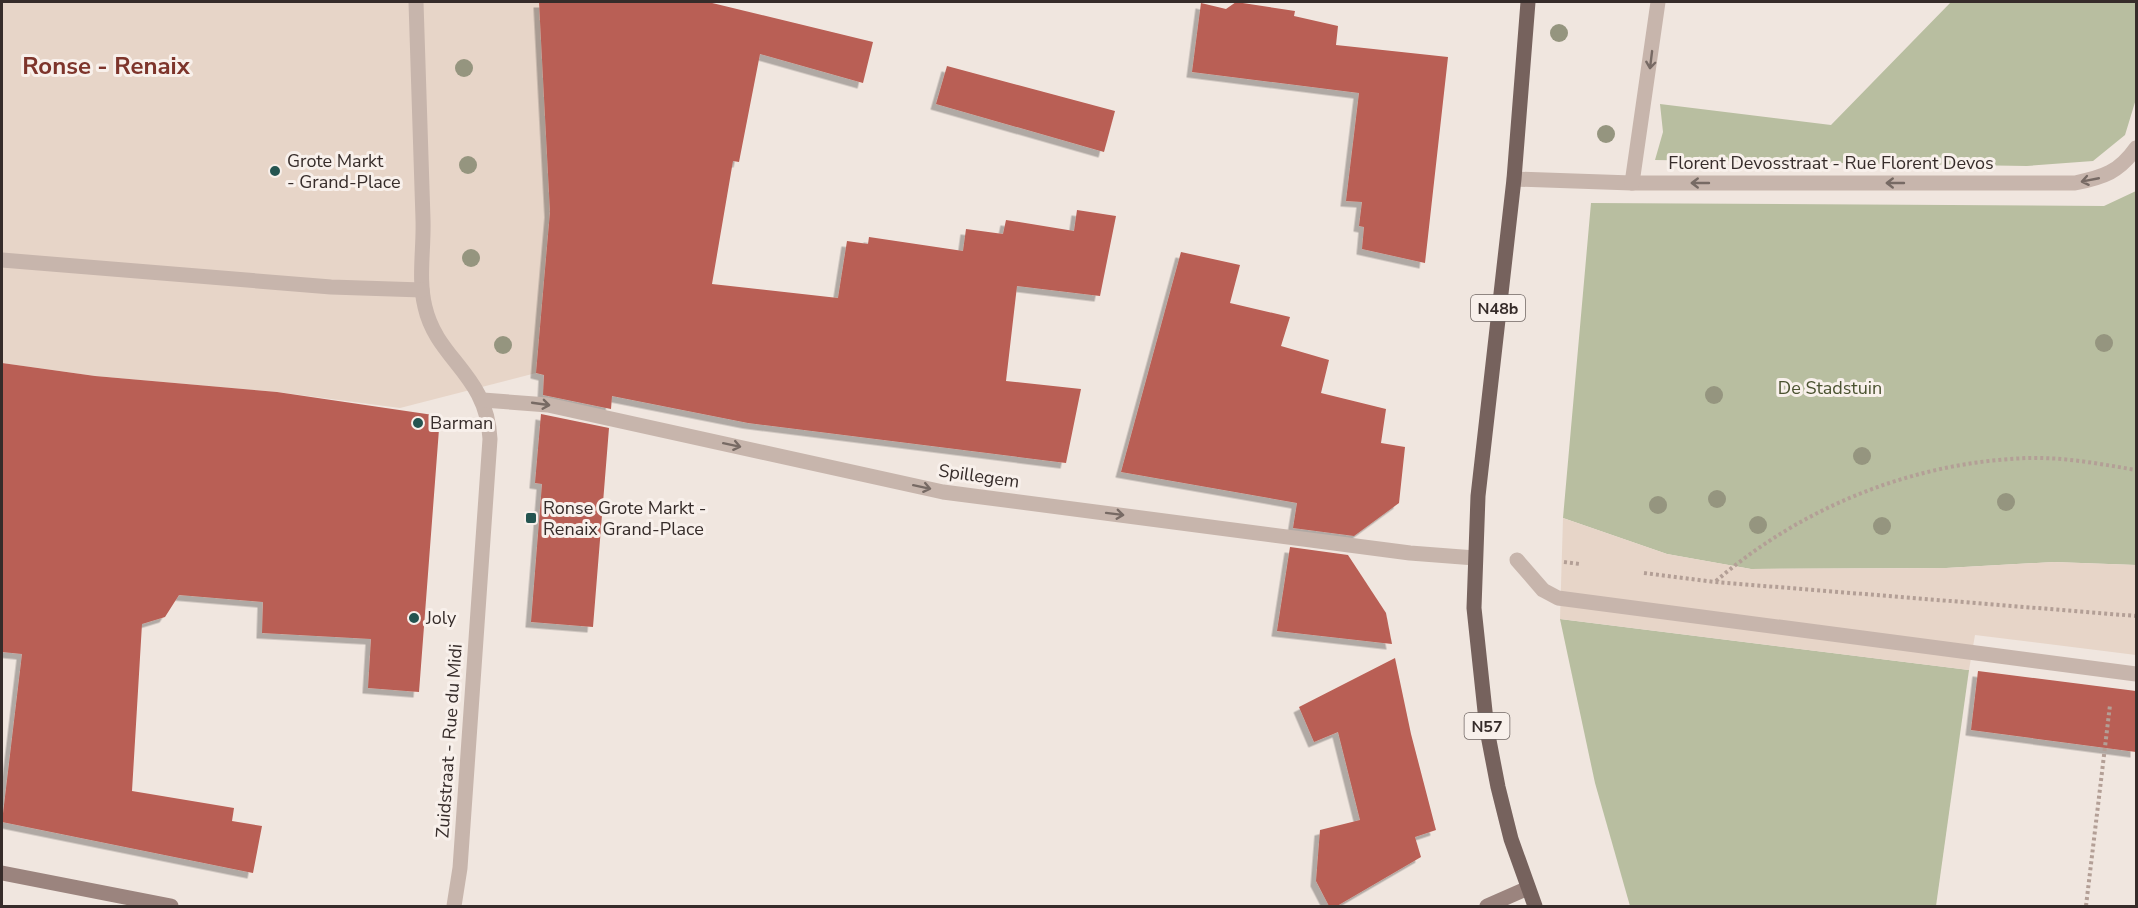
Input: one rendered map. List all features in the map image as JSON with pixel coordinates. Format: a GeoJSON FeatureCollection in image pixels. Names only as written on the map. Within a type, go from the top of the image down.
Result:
{"type":"FeatureCollection","features":[{"type":"Feature","properties":{"kind":"main road","name":"N48b"},"geometry":{"type":"LineString","coordinates":[[1475,558],[1482,453],[1514,179],[1528,2]]}},
{"type":"Feature","properties":{"kind":"main road","name":"N57"},"geometry":{"type":"LineString","coordinates":[[1475,558],[1474,608],[1487,730],[1509,829],[1535,906]]}},
{"type":"Feature","properties":{"kind":"street"},"geometry":{"type":"LineString","coordinates":[[416,2],[423,223],[422,291],[433,329],[474,382],[483,400]]}},
{"type":"Feature","properties":{"kind":"street"},"geometry":{"type":"LineString","coordinates":[[1632,183],[1658,2]]}},
{"type":"Feature","properties":{"kind":"street","name":"Florent Devosstraat - Rue Florent Devos"},"geometry":{"type":"LineString","coordinates":[[1514,179],[1632,183],[2075,183],[2101,177],[2125,164],[2136,148]]}},
{"type":"Feature","properties":{"kind":"street"},"geometry":{"type":"LineString","coordinates":[[2,260],[331,287],[422,291]]}},
{"type":"Feature","properties":{"kind":"street","name":"Spillegem"},"geometry":{"type":"LineString","coordinates":[[483,400],[548,405],[943,492],[1410,553],[1475,558]]}},
{"type":"Feature","properties":{"kind":"street","name":"Zuidstraat - Rue du Midi"},"geometry":{"type":"LineString","coordinates":[[454,906],[460,868],[490,439],[483,400]]}},
{"type":"Feature","properties":{"kind":"street"},"geometry":{"type":"LineString","coordinates":[[1517,560],[1543,590],[1558,598],[2136,675]]}},
{"type":"Feature","properties":{"kind":"street"},"geometry":{"type":"LineString","coordinates":[[2,873],[171,906]]}},
{"type":"Feature","properties":{"kind":"street"},"geometry":{"type":"LineString","coordinates":[[1487,906],[1528,888]]}},
{"type":"Feature","properties":{"kind":"path"},"geometry":{"type":"LineString","coordinates":[[1715,582],[1757,548],[1804,519],[1870,489],[1917,474],[1974,463],[2030,458],[2136,470]]}},
{"type":"Feature","properties":{"kind":"path"},"geometry":{"type":"LineString","coordinates":[[1517,560],[1584,565]]}},
{"type":"Feature","properties":{"kind":"path"},"geometry":{"type":"LineString","coordinates":[[1632,571],[1715,582],[2136,616]]}},
{"type":"Feature","properties":{"kind":"path"},"geometry":{"type":"LineString","coordinates":[[2085,906],[2114,672]]}},
{"type":"Feature","properties":{"kind":"green space"},"geometry":{"type":"Polygon","coordinates":[[[1951,2],[2136,2],[2136,99],[2125,135],[2093,161],[2027,166],[1655,160],[1663,132],[1660,104],[1831,125],[1951,2]]]}},
{"type":"Feature","properties":{"kind":"green space","name":"De Stadstuin"},"geometry":{"type":"Polygon","coordinates":[[[2136,191],[2136,565],[2054,562],[1946,568],[1751,569],[1667,554],[1563,518],[1591,203],[2104,206],[2136,191]]]}},
{"type":"Feature","properties":{"kind":"green space"},"geometry":{"type":"Polygon","coordinates":[[[1560,619],[1969,670],[1936,906],[1630,906],[1595,783],[1560,619]]]}},
{"type":"Feature","properties":{"kind":"shaded area","name":"Grote Markt - Grand-Place"},"geometry":{"type":"Polygon","coordinates":[[[2,2],[539,2],[550,212],[536,373],[400,408],[277,392],[95,376],[2,363],[2,2]]]}},
{"type":"Feature","properties":{"kind":"shaded area"},"geometry":{"type":"Polygon","coordinates":[[[1563,518],[1667,554],[1751,569],[1946,568],[2054,562],[2136,565],[2136,655],[1975,635],[1969,670],[1560,619],[1563,518]]]}},
{"type":"Feature","properties":{"kind":"building"},"geometry":{"type":"Polygon","coordinates":[[[539,2],[708,2],[873,42],[863,83],[760,54],[739,162],[733,161],[712,284],[838,298],[847,241],[868,244],[869,237],[963,251],[966,229],[1003,234],[1006,220],[1074,231],[1077,210],[1116,216],[1100,296],[1017,286],[1006,381],[1081,389],[1066,463],[748,423],[612,396],[611,409],[543,395],[544,375],[536,373],[550,212],[539,2]]]}},
{"type":"Feature","properties":{"kind":"building"},"geometry":{"type":"Polygon","coordinates":[[[1236,2],[1295,11],[1294,16],[1338,26],[1336,45],[1448,57],[1425,263],[1362,249],[1364,227],[1359,226],[1362,202],[1346,201],[1359,93],[1192,72],[1201,3],[1226,9],[1236,2]]]}},
{"type":"Feature","properties":{"kind":"building"},"geometry":{"type":"Polygon","coordinates":[[[947,66],[1115,111],[1104,152],[936,104],[947,66]]]}},
{"type":"Feature","properties":{"kind":"building"},"geometry":{"type":"Polygon","coordinates":[[[1181,252],[1240,265],[1230,303],[1290,317],[1281,346],[1329,360],[1321,393],[1386,409],[1381,443],[1405,447],[1399,503],[1354,536],[1293,528],[1297,503],[1121,472],[1181,252]]]}},
{"type":"Feature","properties":{"kind":"building"},"geometry":{"type":"Polygon","coordinates":[[[2,363],[95,376],[277,392],[440,416],[419,692],[368,688],[371,639],[262,633],[263,602],[179,595],[165,617],[142,624],[132,791],[234,808],[232,821],[262,826],[253,873],[2,822],[22,654],[2,652],[2,363]]]}},
{"type":"Feature","properties":{"kind":"building"},"geometry":{"type":"Polygon","coordinates":[[[541,414],[609,428],[593,627],[531,622],[542,484],[535,483],[541,414]]]}},
{"type":"Feature","properties":{"kind":"building"},"geometry":{"type":"Polygon","coordinates":[[[1290,547],[1348,555],[1386,613],[1392,644],[1277,631],[1290,547]]]}},
{"type":"Feature","properties":{"kind":"building"},"geometry":{"type":"Polygon","coordinates":[[[1395,658],[1411,734],[1436,830],[1415,837],[1421,857],[1337,906],[1329,906],[1316,881],[1320,830],[1360,820],[1338,732],[1314,742],[1299,707],[1395,658]]]}},
{"type":"Feature","properties":{"kind":"building"},"geometry":{"type":"Polygon","coordinates":[[[1978,671],[2136,691],[2136,752],[1971,730],[1978,671]]]}},
{"type":"Feature","properties":{"kind":"place","name":"Grote Markt - Grand-Place"},"geometry":{"type":"Point","coordinates":[275,171]}},
{"type":"Feature","properties":{"kind":"place","name":"Barman"},"geometry":{"type":"Point","coordinates":[418,423]}},
{"type":"Feature","properties":{"kind":"place","name":"Ronse Grote Markt - Renaix Grand-Place"},"geometry":{"type":"Point","coordinates":[531,518]}},
{"type":"Feature","properties":{"kind":"place","name":"Joly"},"geometry":{"type":"Point","coordinates":[414,618]}},
{"type":"Feature","properties":{"kind":"district","name":"Ronse - Renaix"},"geometry":{"type":"Point","coordinates":[106,66]}}]}
